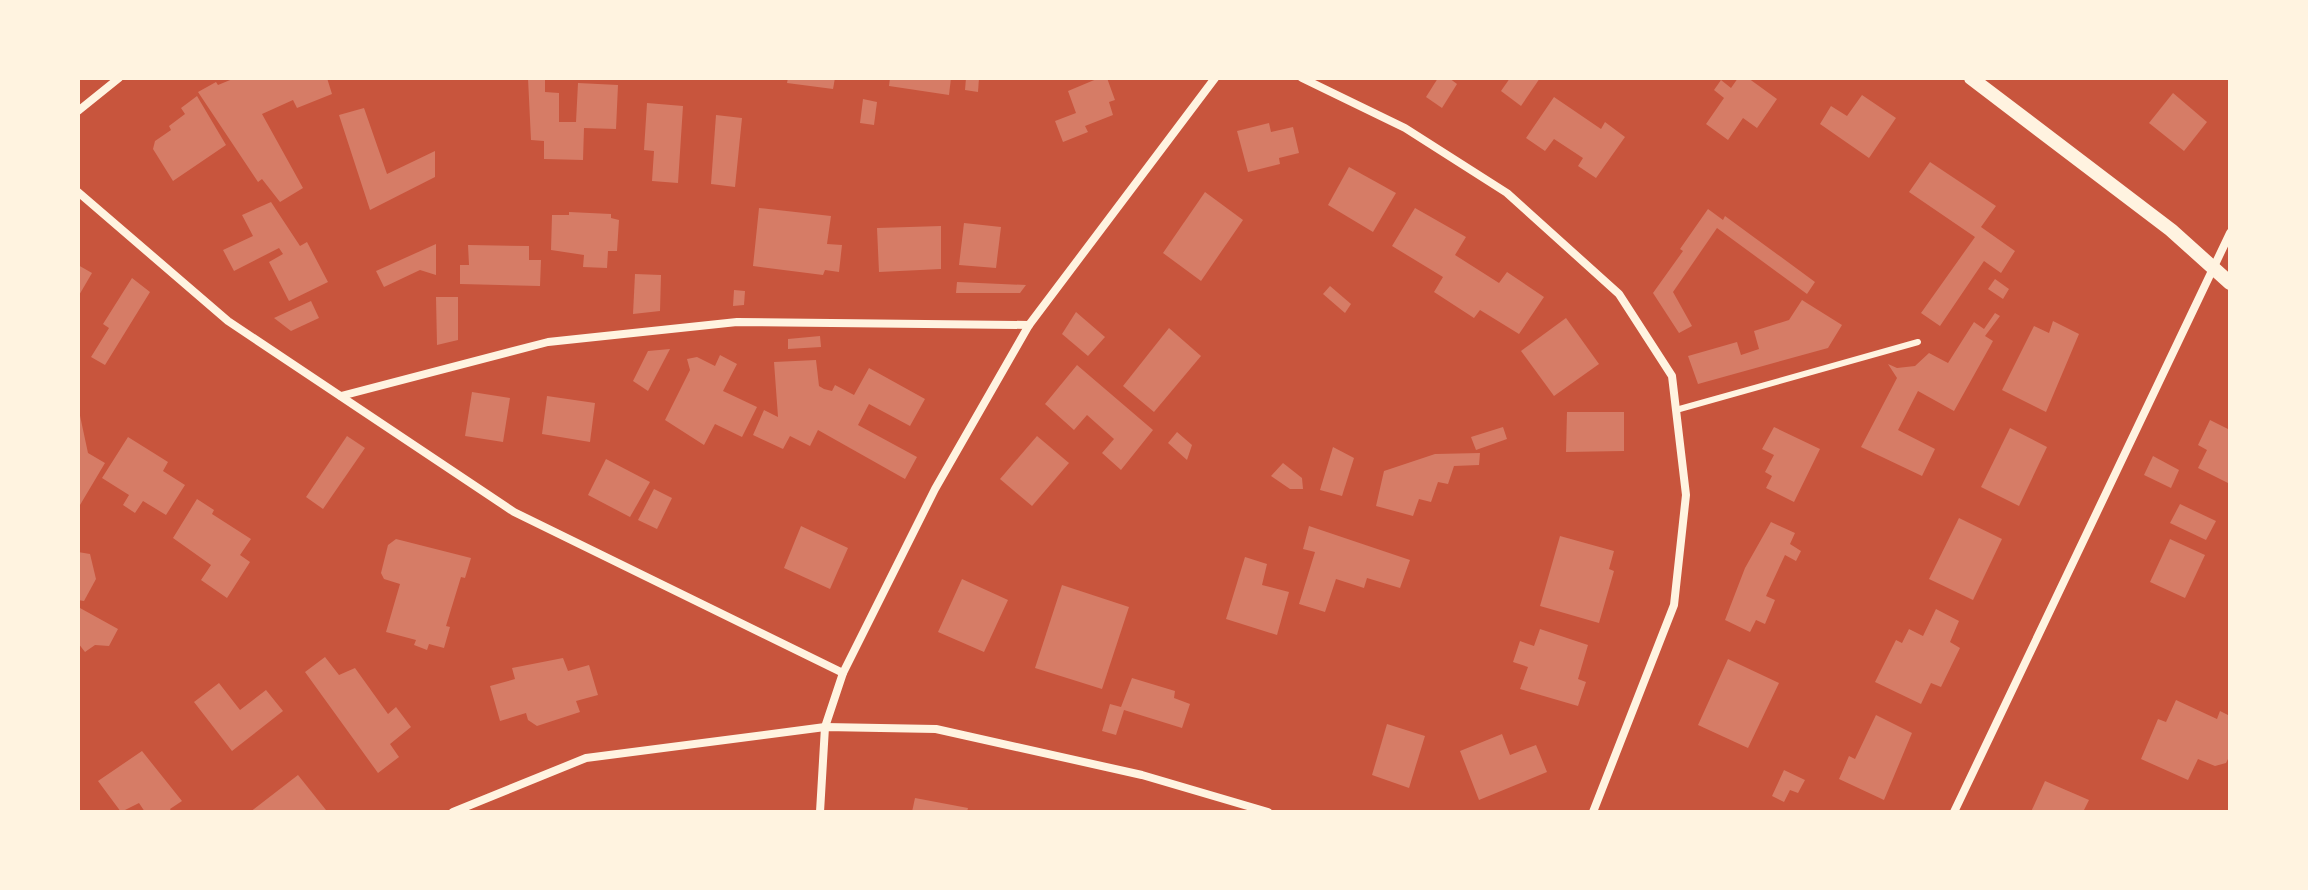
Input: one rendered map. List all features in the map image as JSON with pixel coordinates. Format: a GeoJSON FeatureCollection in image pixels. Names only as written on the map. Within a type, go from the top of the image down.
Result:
{"type":"FeatureCollection","features":[{"type":"Feature","properties":{"kind":"street"},"geometry":{"type":"LineString","coordinates":[[78,111],[119,78]]}},
{"type":"Feature","properties":{"kind":"street"},"geometry":{"type":"LineString","coordinates":[[820,812],[825,727],[843,673],[935,489],[1029,325],[1215,78]]}},
{"type":"Feature","properties":{"kind":"street"},"geometry":{"type":"LineString","coordinates":[[1302,78],[1405,128],[1507,193],[1619,294],[1672,376],[1686,495],[1674,605],[1593,812]]}},
{"type":"Feature","properties":{"kind":"street"},"geometry":{"type":"LineString","coordinates":[[1971,78],[2171,230],[2230,283]]}},
{"type":"Feature","properties":{"kind":"street"},"geometry":{"type":"LineString","coordinates":[[78,192],[228,321],[514,512],[843,673]]}},
{"type":"Feature","properties":{"kind":"street"},"geometry":{"type":"LineString","coordinates":[[1954,812],[2230,233]]}},
{"type":"Feature","properties":{"kind":"street"},"geometry":{"type":"LineString","coordinates":[[341,396],[548,342],[737,322],[1029,325]]}},
{"type":"Feature","properties":{"kind":"street"},"geometry":{"type":"LineString","coordinates":[[453,812],[586,758],[825,727],[936,729],[1142,775],[1268,812]]}},
{"type":"Feature","properties":{"kind":"lane"},"geometry":{"type":"LineString","coordinates":[[1676,410],[1918,342]]}},
{"type":"Feature","properties":{"kind":"building"},"geometry":{"type":"Polygon","coordinates":[[[235,78],[327,78],[332,94],[297,108],[293,100],[262,114],[303,188],[280,202],[262,179],[258,182],[198,92],[216,82],[218,85],[235,78]]]}},
{"type":"Feature","properties":{"kind":"building"},"geometry":{"type":"Polygon","coordinates":[[[528,78],[545,78],[545,92],[559,93],[559,122],[576,122],[578,83],[618,85],[616,129],[584,128],[583,160],[544,159],[544,141],[531,140],[528,78]]]}},
{"type":"Feature","properties":{"kind":"building"},"geometry":{"type":"Polygon","coordinates":[[[788,78],[835,78],[833,89],[787,83],[788,78]]]}},
{"type":"Feature","properties":{"kind":"building"},"geometry":{"type":"Polygon","coordinates":[[[890,78],[951,78],[949,95],[889,86],[890,78]]]}},
{"type":"Feature","properties":{"kind":"building"},"geometry":{"type":"Polygon","coordinates":[[[966,78],[979,78],[978,92],[965,90],[966,78]]]}},
{"type":"Feature","properties":{"kind":"building"},"geometry":{"type":"Polygon","coordinates":[[[1099,78],[1107,78],[1115,100],[1109,102],[1113,115],[1085,126],[1088,132],[1063,142],[1055,121],[1076,113],[1068,91],[1099,78]]]}},
{"type":"Feature","properties":{"kind":"building"},"geometry":{"type":"Polygon","coordinates":[[[1438,78],[1449,78],[1457,84],[1442,108],[1426,97],[1438,78]]]}},
{"type":"Feature","properties":{"kind":"building"},"geometry":{"type":"Polygon","coordinates":[[[1510,78],[1540,78],[1521,106],[1501,91],[1510,78]]]}},
{"type":"Feature","properties":{"kind":"building"},"geometry":{"type":"Polygon","coordinates":[[[1738,78],[1748,78],[1777,99],[1757,128],[1743,118],[1728,140],[1706,124],[1724,98],[1714,90],[1721,80],[1731,88],[1738,78]]]}},
{"type":"Feature","properties":{"kind":"building"},"geometry":{"type":"Polygon","coordinates":[[[2173,93],[2207,122],[2184,151],[2149,123],[2173,93]]]}},
{"type":"Feature","properties":{"kind":"building"},"geometry":{"type":"Polygon","coordinates":[[[1862,95],[1896,118],[1869,158],[1820,124],[1831,106],[1847,116],[1862,95]]]}},
{"type":"Feature","properties":{"kind":"building"},"geometry":{"type":"Polygon","coordinates":[[[197,96],[226,145],[173,181],[153,149],[155,141],[171,130],[169,126],[185,114],[181,108],[197,96]]]}},
{"type":"Feature","properties":{"kind":"building"},"geometry":{"type":"Polygon","coordinates":[[[1554,97],[1601,129],[1605,122],[1625,137],[1596,178],[1578,166],[1583,158],[1554,139],[1545,151],[1526,138],[1554,97]]]}},
{"type":"Feature","properties":{"kind":"building"},"geometry":{"type":"Polygon","coordinates":[[[863,99],[877,102],[874,125],[860,123],[863,99]]]}},
{"type":"Feature","properties":{"kind":"building"},"geometry":{"type":"Polygon","coordinates":[[[647,103],[683,106],[678,183],[652,181],[654,151],[644,150],[647,103]]]}},
{"type":"Feature","properties":{"kind":"building"},"geometry":{"type":"Polygon","coordinates":[[[364,108],[387,174],[435,151],[435,177],[370,210],[339,115],[364,108]]]}},
{"type":"Feature","properties":{"kind":"building"},"geometry":{"type":"Polygon","coordinates":[[[716,115],[742,118],[735,187],[711,184],[716,115]]]}},
{"type":"Feature","properties":{"kind":"building"},"geometry":{"type":"Polygon","coordinates":[[[1269,123],[1271,132],[1293,127],[1299,153],[1279,158],[1280,164],[1248,172],[1237,131],[1269,123]]]}},
{"type":"Feature","properties":{"kind":"building"},"geometry":{"type":"Polygon","coordinates":[[[1930,162],[1996,206],[1981,227],[2015,251],[2001,273],[1984,261],[1940,326],[1921,313],[1975,237],[1909,192],[1930,162]]]}},
{"type":"Feature","properties":{"kind":"building"},"geometry":{"type":"Polygon","coordinates":[[[1349,167],[1396,193],[1373,232],[1328,205],[1349,167]]]}},
{"type":"Feature","properties":{"kind":"building"},"geometry":{"type":"Polygon","coordinates":[[[1205,192],[1243,220],[1201,281],[1163,253],[1205,192]]]}},
{"type":"Feature","properties":{"kind":"building"},"geometry":{"type":"Polygon","coordinates":[[[271,202],[300,246],[307,242],[328,282],[289,301],[269,262],[283,254],[279,248],[234,271],[223,250],[253,236],[242,215],[271,202]]]}},
{"type":"Feature","properties":{"kind":"building"},"geometry":{"type":"Polygon","coordinates":[[[759,208],[831,216],[827,244],[842,245],[839,272],[825,270],[823,275],[753,266],[759,208]]]}},
{"type":"Feature","properties":{"kind":"building"},"geometry":{"type":"Polygon","coordinates":[[[1415,208],[1466,237],[1455,255],[1499,283],[1507,272],[1544,297],[1519,334],[1480,310],[1474,318],[1434,292],[1443,277],[1392,246],[1415,208]]]}},
{"type":"Feature","properties":{"kind":"building"},"geometry":{"type":"Polygon","coordinates":[[[1708,209],[1723,220],[1725,216],[1815,282],[1807,294],[1717,228],[1673,292],[1692,326],[1679,333],[1653,293],[1708,209]]]}},
{"type":"Feature","properties":{"kind":"building"},"geometry":{"type":"Polygon","coordinates":[[[569,212],[611,214],[611,218],[619,220],[617,251],[608,251],[607,268],[583,267],[584,255],[551,250],[552,215],[569,215],[569,212]]]}},
{"type":"Feature","properties":{"kind":"building"},"geometry":{"type":"Polygon","coordinates":[[[964,223],[1001,227],[996,268],[959,265],[964,223]]]}},
{"type":"Feature","properties":{"kind":"building"},"geometry":{"type":"Polygon","coordinates":[[[941,226],[941,269],[879,272],[877,228],[941,226]]]}},
{"type":"Feature","properties":{"kind":"building"},"geometry":{"type":"Polygon","coordinates":[[[436,244],[436,275],[420,270],[384,287],[376,271],[436,244]]]}},
{"type":"Feature","properties":{"kind":"building"},"geometry":{"type":"Polygon","coordinates":[[[468,245],[529,246],[529,260],[541,260],[540,286],[460,284],[460,265],[469,265],[468,245]]]}},
{"type":"Feature","properties":{"kind":"building"},"geometry":{"type":"Polygon","coordinates":[[[78,265],[92,273],[78,297],[78,265]]]}},
{"type":"Feature","properties":{"kind":"building"},"geometry":{"type":"Polygon","coordinates":[[[635,274],[661,275],[660,311],[633,314],[635,274]]]}},
{"type":"Feature","properties":{"kind":"building"},"geometry":{"type":"Polygon","coordinates":[[[132,278],[150,292],[105,365],[91,357],[109,328],[103,324],[132,278]]]}},
{"type":"Feature","properties":{"kind":"building"},"geometry":{"type":"Polygon","coordinates":[[[1995,279],[2009,289],[2003,299],[1988,289],[1995,279]]]}},
{"type":"Feature","properties":{"kind":"building"},"geometry":{"type":"Polygon","coordinates":[[[957,282],[1026,285],[1020,293],[956,293],[957,282]]]}},
{"type":"Feature","properties":{"kind":"building"},"geometry":{"type":"Polygon","coordinates":[[[1330,286],[1351,304],[1345,313],[1323,294],[1330,286]]]}},
{"type":"Feature","properties":{"kind":"building"},"geometry":{"type":"Polygon","coordinates":[[[734,290],[745,291],[744,305],[733,306],[734,290]]]}},
{"type":"Feature","properties":{"kind":"building"},"geometry":{"type":"Polygon","coordinates":[[[436,297],[458,297],[458,340],[437,345],[436,297]]]}},
{"type":"Feature","properties":{"kind":"building"},"geometry":{"type":"Polygon","coordinates":[[[1802,300],[1842,325],[1828,348],[1698,384],[1688,356],[1737,342],[1741,355],[1759,349],[1754,331],[1789,320],[1802,300]]]}},
{"type":"Feature","properties":{"kind":"building"},"geometry":{"type":"Polygon","coordinates":[[[311,301],[319,318],[291,331],[274,318],[311,301]]]}},
{"type":"Feature","properties":{"kind":"building"},"geometry":{"type":"Polygon","coordinates":[[[1076,312],[1105,337],[1088,356],[1062,334],[1076,312]]]}},
{"type":"Feature","properties":{"kind":"building"},"geometry":{"type":"Polygon","coordinates":[[[1995,313],[2000,316],[1985,336],[1993,341],[1954,411],[1918,391],[1898,430],[1935,449],[1922,476],[1861,447],[1897,378],[1888,364],[1897,368],[1915,366],[1929,353],[1948,363],[1974,322],[1984,329],[1995,313]]]}},
{"type":"Feature","properties":{"kind":"building"},"geometry":{"type":"Polygon","coordinates":[[[1566,318],[1599,364],[1554,396],[1521,351],[1566,318]]]}},
{"type":"Feature","properties":{"kind":"building"},"geometry":{"type":"Polygon","coordinates":[[[2053,321],[2079,334],[2046,412],[2002,390],[2034,326],[2049,333],[2053,321]]]}},
{"type":"Feature","properties":{"kind":"building"},"geometry":{"type":"Polygon","coordinates":[[[1169,328],[1201,356],[1154,412],[1123,386],[1169,328]]]}},
{"type":"Feature","properties":{"kind":"building"},"geometry":{"type":"Polygon","coordinates":[[[820,336],[821,347],[788,349],[788,339],[820,336]]]}},
{"type":"Feature","properties":{"kind":"building"},"geometry":{"type":"Polygon","coordinates":[[[670,349],[648,391],[633,381],[648,351],[670,349]]]}},
{"type":"Feature","properties":{"kind":"building"},"geometry":{"type":"Polygon","coordinates":[[[720,355],[737,364],[723,391],[757,407],[742,437],[715,424],[704,445],[665,420],[690,370],[687,359],[697,357],[715,366],[720,355]]]}},
{"type":"Feature","properties":{"kind":"building"},"geometry":{"type":"Polygon","coordinates":[[[816,360],[819,386],[824,389],[832,391],[835,385],[854,395],[869,368],[925,399],[910,426],[869,404],[858,425],[917,457],[905,479],[818,430],[810,446],[790,436],[783,449],[753,435],[764,410],[778,417],[774,362],[816,360]]]}},
{"type":"Feature","properties":{"kind":"building"},"geometry":{"type":"Polygon","coordinates":[[[1077,365],[1153,430],[1121,470],[1102,453],[1114,439],[1087,415],[1074,430],[1045,404],[1077,365]]]}},
{"type":"Feature","properties":{"kind":"building"},"geometry":{"type":"Polygon","coordinates":[[[472,392],[510,398],[503,442],[465,436],[472,392]]]}},
{"type":"Feature","properties":{"kind":"building"},"geometry":{"type":"Polygon","coordinates":[[[547,396],[595,403],[590,442],[542,434],[547,396]]]}},
{"type":"Feature","properties":{"kind":"building"},"geometry":{"type":"Polygon","coordinates":[[[79,411],[88,453],[105,463],[80,505],[79,411]]]}},
{"type":"Feature","properties":{"kind":"building"},"geometry":{"type":"Polygon","coordinates":[[[1567,412],[1624,412],[1624,451],[1566,452],[1567,412]]]}},
{"type":"Feature","properties":{"kind":"building"},"geometry":{"type":"Polygon","coordinates":[[[2210,420],[2230,430],[2230,484],[2198,468],[2207,450],[2198,445],[2210,420]]]}},
{"type":"Feature","properties":{"kind":"building"},"geometry":{"type":"Polygon","coordinates":[[[1503,427],[1507,439],[1476,450],[1471,437],[1503,427]]]}},
{"type":"Feature","properties":{"kind":"building"},"geometry":{"type":"Polygon","coordinates":[[[1774,427],[1820,449],[1794,502],[1766,488],[1772,476],[1765,472],[1774,455],[1762,449],[1774,427]]]}},
{"type":"Feature","properties":{"kind":"building"},"geometry":{"type":"Polygon","coordinates":[[[2010,428],[2047,447],[2019,506],[1981,487],[2010,428]]]}},
{"type":"Feature","properties":{"kind":"building"},"geometry":{"type":"Polygon","coordinates":[[[1177,432],[1192,445],[1187,460],[1168,443],[1177,432]]]}},
{"type":"Feature","properties":{"kind":"building"},"geometry":{"type":"Polygon","coordinates":[[[347,436],[365,448],[323,509],[306,497],[347,436]]]}},
{"type":"Feature","properties":{"kind":"building"},"geometry":{"type":"Polygon","coordinates":[[[1037,436],[1069,463],[1032,506],[1000,479],[1037,436]]]}},
{"type":"Feature","properties":{"kind":"building"},"geometry":{"type":"Polygon","coordinates":[[[128,437],[168,462],[163,471],[185,485],[166,515],[143,501],[135,513],[123,505],[129,495],[102,478],[128,437]]]}},
{"type":"Feature","properties":{"kind":"building"},"geometry":{"type":"Polygon","coordinates":[[[1333,447],[1354,458],[1342,496],[1320,490],[1333,447]]]}},
{"type":"Feature","properties":{"kind":"building"},"geometry":{"type":"Polygon","coordinates":[[[1480,453],[1479,465],[1454,466],[1448,484],[1438,482],[1431,502],[1419,499],[1413,516],[1376,506],[1384,471],[1435,454],[1480,453]]]}},
{"type":"Feature","properties":{"kind":"building"},"geometry":{"type":"Polygon","coordinates":[[[2153,456],[2179,470],[2171,488],[2144,475],[2153,456]]]}},
{"type":"Feature","properties":{"kind":"building"},"geometry":{"type":"Polygon","coordinates":[[[606,459],[650,482],[630,517],[588,495],[606,459]]]}},
{"type":"Feature","properties":{"kind":"building"},"geometry":{"type":"Polygon","coordinates":[[[1283,463],[1302,478],[1303,489],[1290,489],[1271,476],[1283,463]]]}},
{"type":"Feature","properties":{"kind":"building"},"geometry":{"type":"Polygon","coordinates":[[[654,489],[672,498],[657,529],[638,520],[654,489]]]}},
{"type":"Feature","properties":{"kind":"building"},"geometry":{"type":"Polygon","coordinates":[[[197,499],[214,510],[212,514],[251,539],[240,555],[250,562],[227,598],[201,580],[211,565],[173,538],[197,499]]]}},
{"type":"Feature","properties":{"kind":"building"},"geometry":{"type":"Polygon","coordinates":[[[2180,504],[2216,521],[2206,540],[2170,523],[2180,504]]]}},
{"type":"Feature","properties":{"kind":"building"},"geometry":{"type":"Polygon","coordinates":[[[1959,518],[2002,539],[1973,600],[1929,579],[1959,518]]]}},
{"type":"Feature","properties":{"kind":"building"},"geometry":{"type":"Polygon","coordinates":[[[1771,522],[1795,533],[1790,544],[1801,551],[1796,561],[1785,555],[1766,596],[1775,600],[1765,624],[1756,620],[1750,632],[1725,620],[1745,568],[1771,522]]]}},
{"type":"Feature","properties":{"kind":"building"},"geometry":{"type":"Polygon","coordinates":[[[801,526],[848,548],[830,589],[784,568],[801,526]]]}},
{"type":"Feature","properties":{"kind":"building"},"geometry":{"type":"Polygon","coordinates":[[[1309,526],[1410,560],[1400,588],[1367,578],[1364,588],[1336,579],[1325,612],[1299,604],[1315,552],[1303,549],[1309,526]]]}},
{"type":"Feature","properties":{"kind":"building"},"geometry":{"type":"Polygon","coordinates":[[[1560,536],[1614,551],[1609,569],[1614,571],[1599,623],[1540,606],[1560,536]]]}},
{"type":"Feature","properties":{"kind":"building"},"geometry":{"type":"Polygon","coordinates":[[[396,539],[471,558],[465,578],[461,577],[446,626],[450,627],[444,648],[429,644],[427,650],[414,645],[416,640],[386,632],[400,584],[384,579],[381,573],[388,545],[396,539]]]}},
{"type":"Feature","properties":{"kind":"building"},"geometry":{"type":"Polygon","coordinates":[[[2170,539],[2205,555],[2185,598],[2150,582],[2170,539]]]}},
{"type":"Feature","properties":{"kind":"building"},"geometry":{"type":"Polygon","coordinates":[[[78,552],[90,554],[96,579],[84,601],[78,600],[78,552]]]}},
{"type":"Feature","properties":{"kind":"building"},"geometry":{"type":"Polygon","coordinates":[[[1245,557],[1267,564],[1262,585],[1289,592],[1277,635],[1226,619],[1245,557]]]}},
{"type":"Feature","properties":{"kind":"building"},"geometry":{"type":"Polygon","coordinates":[[[962,579],[1008,600],[984,652],[938,632],[962,579]]]}},
{"type":"Feature","properties":{"kind":"building"},"geometry":{"type":"Polygon","coordinates":[[[1062,585],[1129,607],[1102,689],[1035,668],[1062,585]]]}},
{"type":"Feature","properties":{"kind":"building"},"geometry":{"type":"Polygon","coordinates":[[[80,608],[118,629],[109,646],[95,645],[85,652],[78,643],[80,608]]]}},
{"type":"Feature","properties":{"kind":"building"},"geometry":{"type":"Polygon","coordinates":[[[1936,609],[1959,621],[1950,642],[1960,648],[1941,687],[1931,683],[1921,704],[1875,682],[1896,640],[1902,643],[1909,629],[1923,636],[1936,609]]]}},
{"type":"Feature","properties":{"kind":"building"},"geometry":{"type":"Polygon","coordinates":[[[1540,629],[1588,645],[1578,679],[1586,682],[1578,706],[1520,689],[1528,667],[1513,662],[1520,641],[1534,646],[1540,629]]]}},
{"type":"Feature","properties":{"kind":"building"},"geometry":{"type":"Polygon","coordinates":[[[325,657],[339,675],[355,668],[388,714],[396,707],[411,727],[390,744],[399,757],[378,773],[305,672],[325,657]]]}},
{"type":"Feature","properties":{"kind":"building"},"geometry":{"type":"Polygon","coordinates":[[[563,658],[568,671],[589,665],[598,695],[576,701],[580,712],[537,726],[528,720],[526,713],[500,721],[490,686],[515,679],[512,668],[563,658]]]}},
{"type":"Feature","properties":{"kind":"building"},"geometry":{"type":"Polygon","coordinates":[[[1728,659],[1779,683],[1748,748],[1698,725],[1728,659]]]}},
{"type":"Feature","properties":{"kind":"building"},"geometry":{"type":"Polygon","coordinates":[[[1132,678],[1175,691],[1174,698],[1190,704],[1182,728],[1124,710],[1116,735],[1102,731],[1110,704],[1121,707],[1132,678]]]}},
{"type":"Feature","properties":{"kind":"building"},"geometry":{"type":"Polygon","coordinates":[[[219,683],[240,710],[266,690],[283,711],[232,751],[194,702],[219,683]]]}},
{"type":"Feature","properties":{"kind":"building"},"geometry":{"type":"Polygon","coordinates":[[[2176,700],[2217,719],[2220,711],[2230,716],[2230,755],[2226,763],[2215,766],[2198,759],[2188,780],[2141,759],[2158,719],[2166,722],[2176,700]]]}},
{"type":"Feature","properties":{"kind":"building"},"geometry":{"type":"Polygon","coordinates":[[[1876,715],[1912,733],[1884,800],[1839,779],[1849,756],[1855,759],[1876,715]]]}},
{"type":"Feature","properties":{"kind":"building"},"geometry":{"type":"Polygon","coordinates":[[[1387,724],[1425,736],[1409,788],[1372,775],[1387,724]]]}},
{"type":"Feature","properties":{"kind":"building"},"geometry":{"type":"Polygon","coordinates":[[[1502,734],[1510,755],[1536,745],[1547,772],[1479,800],[1460,751],[1502,734]]]}},
{"type":"Feature","properties":{"kind":"building"},"geometry":{"type":"Polygon","coordinates":[[[142,751],[182,801],[170,809],[172,812],[145,812],[139,803],[121,812],[98,781],[142,751]]]}},
{"type":"Feature","properties":{"kind":"building"},"geometry":{"type":"Polygon","coordinates":[[[1784,770],[1805,780],[1798,793],[1790,790],[1784,802],[1772,796],[1784,770]]]}},
{"type":"Feature","properties":{"kind":"building"},"geometry":{"type":"Polygon","coordinates":[[[298,775],[326,810],[250,812],[298,775]]]}},
{"type":"Feature","properties":{"kind":"building"},"geometry":{"type":"Polygon","coordinates":[[[2045,781],[2089,800],[2083,812],[2031,812],[2045,781]]]}},
{"type":"Feature","properties":{"kind":"building"},"geometry":{"type":"Polygon","coordinates":[[[915,798],[968,808],[967,812],[912,812],[915,798]]]}}]}
